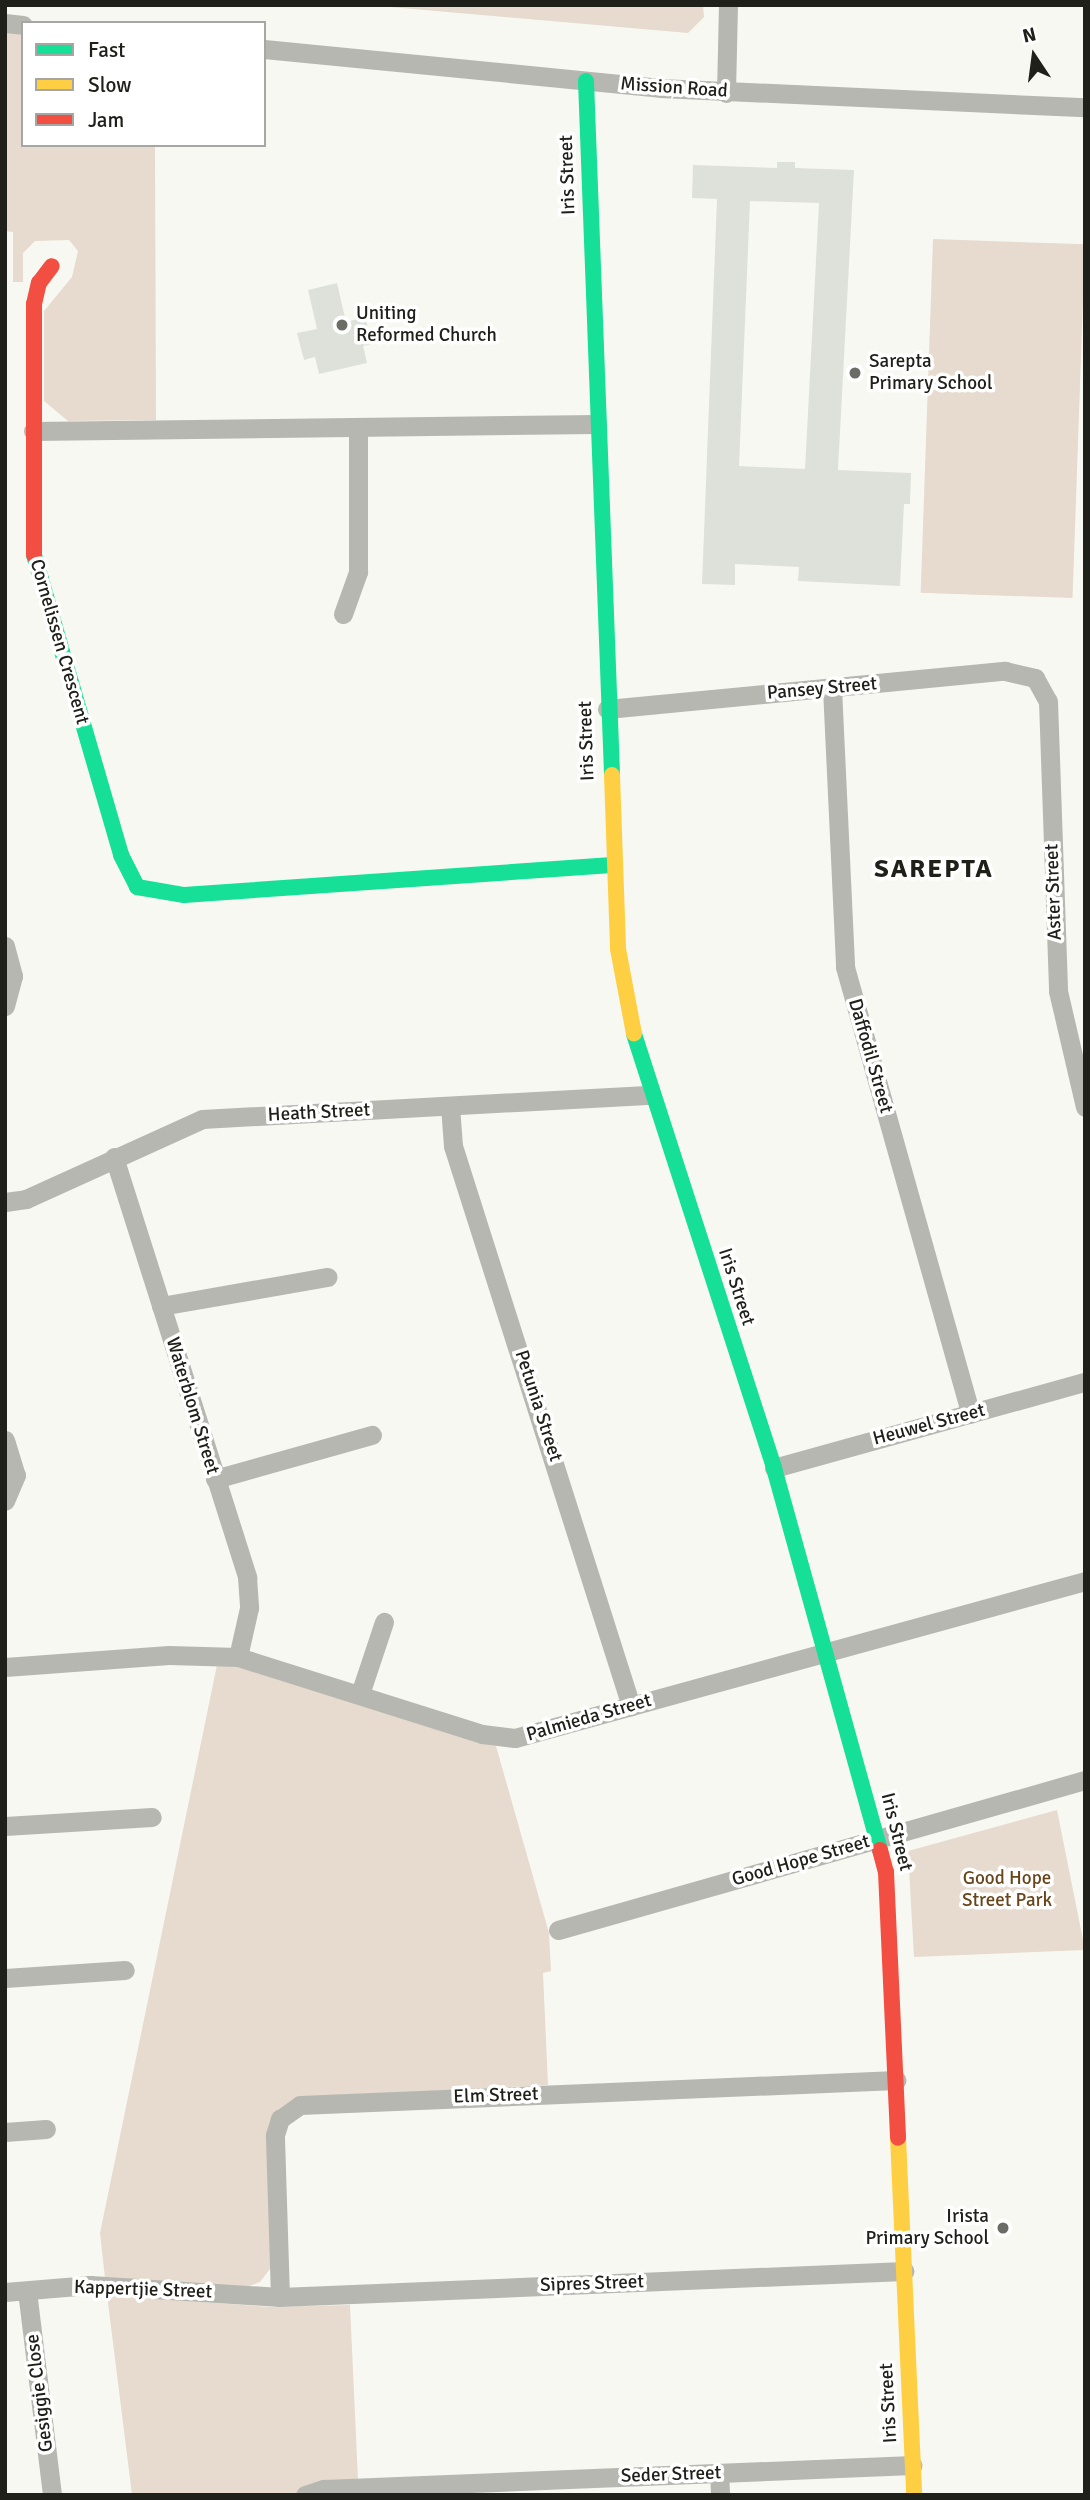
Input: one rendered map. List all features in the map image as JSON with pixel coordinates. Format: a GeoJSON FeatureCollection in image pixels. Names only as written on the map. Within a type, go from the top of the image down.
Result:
{"type":"FeatureCollection","features":[{"type":"Feature","properties":{"kind":"street"},"geometry":{"type":"LineString","coordinates":[[726,93],[728,5]]}},
{"type":"Feature","properties":{"kind":"street","name":"Mission Road"},"geometry":{"type":"LineString","coordinates":[[266,49],[726,93],[1085,107]]}},
{"type":"Feature","properties":{"kind":"street","name":"Iris Street"},"geometry":{"type":"LineString","coordinates":[[586,81],[612,865],[622,980],[651,1095],[774,1468],[878,1839],[892,1931],[914,2495]]}},
{"type":"Feature","properties":{"kind":"street"},"geometry":{"type":"LineString","coordinates":[[52,266],[39,283],[34,304],[33,431],[597,424]]}},
{"type":"Feature","properties":{"kind":"street"},"geometry":{"type":"LineString","coordinates":[[343,614],[358,572],[358,427]]}},
{"type":"Feature","properties":{"kind":"street","name":"Cornelissen Crescent"},"geometry":{"type":"LineString","coordinates":[[33,431],[35,566],[121,855],[136,887],[184,895],[612,865]]}},
{"type":"Feature","properties":{"kind":"street","name":"Pansey Street"},"geometry":{"type":"LineString","coordinates":[[607,709],[1004,671],[1035,678]]}},
{"type":"Feature","properties":{"kind":"street","name":"Aster Street"},"geometry":{"type":"LineString","coordinates":[[1035,678],[1048,701],[1058,991],[1085,1107]]}},
{"type":"Feature","properties":{"kind":"street","name":"Daffodil Street"},"geometry":{"type":"LineString","coordinates":[[832,688],[845,967],[971,1414]]}},
{"type":"Feature","properties":{"kind":"street"},"geometry":{"type":"LineString","coordinates":[[5,946],[13,985],[5,1006]]}},
{"type":"Feature","properties":{"kind":"street","name":"Heath Street"},"geometry":{"type":"LineString","coordinates":[[5,1202],[26,1199],[202,1119],[651,1095]]}},
{"type":"Feature","properties":{"kind":"street","name":"Petunia Street"},"geometry":{"type":"LineString","coordinates":[[450,1106],[453,1146],[631,1706]]}},
{"type":"Feature","properties":{"kind":"street","name":"Waterblom Street"},"geometry":{"type":"LineString","coordinates":[[114,1157],[248,1587],[238,1657]]}},
{"type":"Feature","properties":{"kind":"street"},"geometry":{"type":"LineString","coordinates":[[161,1306],[327,1277]]}},
{"type":"Feature","properties":{"kind":"street","name":"Heuwel Street"},"geometry":{"type":"LineString","coordinates":[[774,1468],[1085,1382]]}},
{"type":"Feature","properties":{"kind":"street"},"geometry":{"type":"LineString","coordinates":[[215,1479],[372,1435]]}},
{"type":"Feature","properties":{"kind":"street"},"geometry":{"type":"LineString","coordinates":[[5,1440],[16,1475],[5,1501]]}},
{"type":"Feature","properties":{"kind":"street","name":"Palmieda Street"},"geometry":{"type":"LineString","coordinates":[[5,1667],[169,1655],[238,1657],[499,1738],[528,1736],[1085,1581]]}},
{"type":"Feature","properties":{"kind":"street"},"geometry":{"type":"LineString","coordinates":[[360,1694],[384,1622]]}},
{"type":"Feature","properties":{"kind":"street","name":"Good Hope Street"},"geometry":{"type":"LineString","coordinates":[[558,1930],[1085,1780]]}},
{"type":"Feature","properties":{"kind":"street"},"geometry":{"type":"LineString","coordinates":[[5,1826],[152,1817]]}},
{"type":"Feature","properties":{"kind":"street"},"geometry":{"type":"LineString","coordinates":[[5,1978],[125,1970]]}},
{"type":"Feature","properties":{"kind":"street","name":"Elm Street"},"geometry":{"type":"LineString","coordinates":[[280,2297],[275,2135],[284,2114],[300,2105],[896,2080]]}},
{"type":"Feature","properties":{"kind":"street"},"geometry":{"type":"LineString","coordinates":[[5,2132],[46,2129]]}},
{"type":"Feature","properties":{"kind":"street","name":"Sipres Street"},"geometry":{"type":"LineString","coordinates":[[280,2297],[904,2271]]}},
{"type":"Feature","properties":{"kind":"street","name":"Kappertjie Street"},"geometry":{"type":"LineString","coordinates":[[5,2292],[127,2286],[280,2297]]}},
{"type":"Feature","properties":{"kind":"street","name":"Gesiggie Close"},"geometry":{"type":"LineString","coordinates":[[27,2291],[52,2495]]}},
{"type":"Feature","properties":{"kind":"street","name":"Seder Street"},"geometry":{"type":"LineString","coordinates":[[305,2495],[324,2489],[913,2465]]}},
{"type":"Feature","properties":{"kind":"street"},"geometry":{"type":"LineString","coordinates":[[719,2473],[720,2495]]}},
{"type":"Feature","properties":{"kind":"green space"},"geometry":{"type":"Polygon","coordinates":[[[367,5],[703,5],[704,17],[688,33],[367,5]]]}},
{"type":"Feature","properties":{"kind":"green space"},"geometry":{"type":"Polygon","coordinates":[[[5,32],[21,34],[21,147],[155,147],[156,420],[68,421],[44,401],[44,311],[72,277],[78,251],[69,240],[35,241],[23,253],[23,282],[13,282],[13,232],[5,231],[5,32]]]}},
{"type":"Feature","properties":{"kind":"green space"},"geometry":{"type":"Polygon","coordinates":[[[933,239],[1085,244],[1073,598],[921,593],[933,239]]]}},
{"type":"Feature","properties":{"kind":"green space"},"geometry":{"type":"Polygon","coordinates":[[[217,1665],[240,1667],[496,1746],[549,1933],[551,1971],[543,1973],[548,2085],[295,2098],[277,2110],[270,2269],[260,2282],[244,2288],[105,2278],[100,2233],[217,1665]]]}},
{"type":"Feature","properties":{"kind":"green space","name":"Good Hope Street Park"},"geometry":{"type":"Polygon","coordinates":[[[1057,1810],[1085,1950],[914,1957],[908,1851],[1057,1810]]]}},
{"type":"Feature","properties":{"kind":"green space"},"geometry":{"type":"Polygon","coordinates":[[[107,2295],[271,2307],[350,2305],[358,2480],[297,2495],[132,2495],[107,2295]]]}},
{"type":"Feature","properties":{"kind":"building"},"geometry":{"type":"Polygon","coordinates":[[[777,162],[795,162],[795,168],[854,170],[838,470],[911,473],[910,504],[904,504],[900,586],[798,581],[799,567],[735,564],[735,585],[702,584],[717,199],[692,198],[693,165],[777,168],[777,162]],[[750,201],[739,466],[805,469],[819,203],[750,201]]]}},
{"type":"Feature","properties":{"kind":"building","name":"Uniting Reformed Church"},"geometry":{"type":"Polygon","coordinates":[[[337,283],[346,322],[365,317],[372,344],[363,346],[367,363],[319,374],[315,357],[304,360],[297,333],[317,329],[308,290],[337,283]]]}},
{"type":"Feature","properties":{"kind":"traffic: fast"},"geometry":{"type":"LineString","coordinates":[[586,81],[612,775]]}},
{"type":"Feature","properties":{"kind":"traffic: fast"},"geometry":{"type":"LineString","coordinates":[[34,555],[121,855],[137,887],[184,895],[612,865]]}},
{"type":"Feature","properties":{"kind":"traffic: fast"},"geometry":{"type":"LineString","coordinates":[[634,1034],[774,1468],[880,1850]]}},
{"type":"Feature","properties":{"kind":"traffic: slow"},"geometry":{"type":"LineString","coordinates":[[612,775],[618,949],[634,1034]]}},
{"type":"Feature","properties":{"kind":"traffic: slow"},"geometry":{"type":"LineString","coordinates":[[898,2138],[914,2495]]}},
{"type":"Feature","properties":{"kind":"traffic: jam"},"geometry":{"type":"LineString","coordinates":[[34,555],[34,304],[39,283],[52,266]]}},
{"type":"Feature","properties":{"kind":"traffic: jam"},"geometry":{"type":"LineString","coordinates":[[880,1850],[886,1872],[898,2138]]}},
{"type":"Feature","properties":{"kind":"place","name":"Uniting Reformed Church"},"geometry":{"type":"Point","coordinates":[342,325]}},
{"type":"Feature","properties":{"kind":"place","name":"Sarepta Primary School"},"geometry":{"type":"Point","coordinates":[855,373]}},
{"type":"Feature","properties":{"kind":"place","name":"Irista Primary School"},"geometry":{"type":"Point","coordinates":[1003,2228]}},
{"type":"Feature","properties":{"kind":"district","name":"SAREPTA"},"geometry":{"type":"Point","coordinates":[934,870]}}]}
